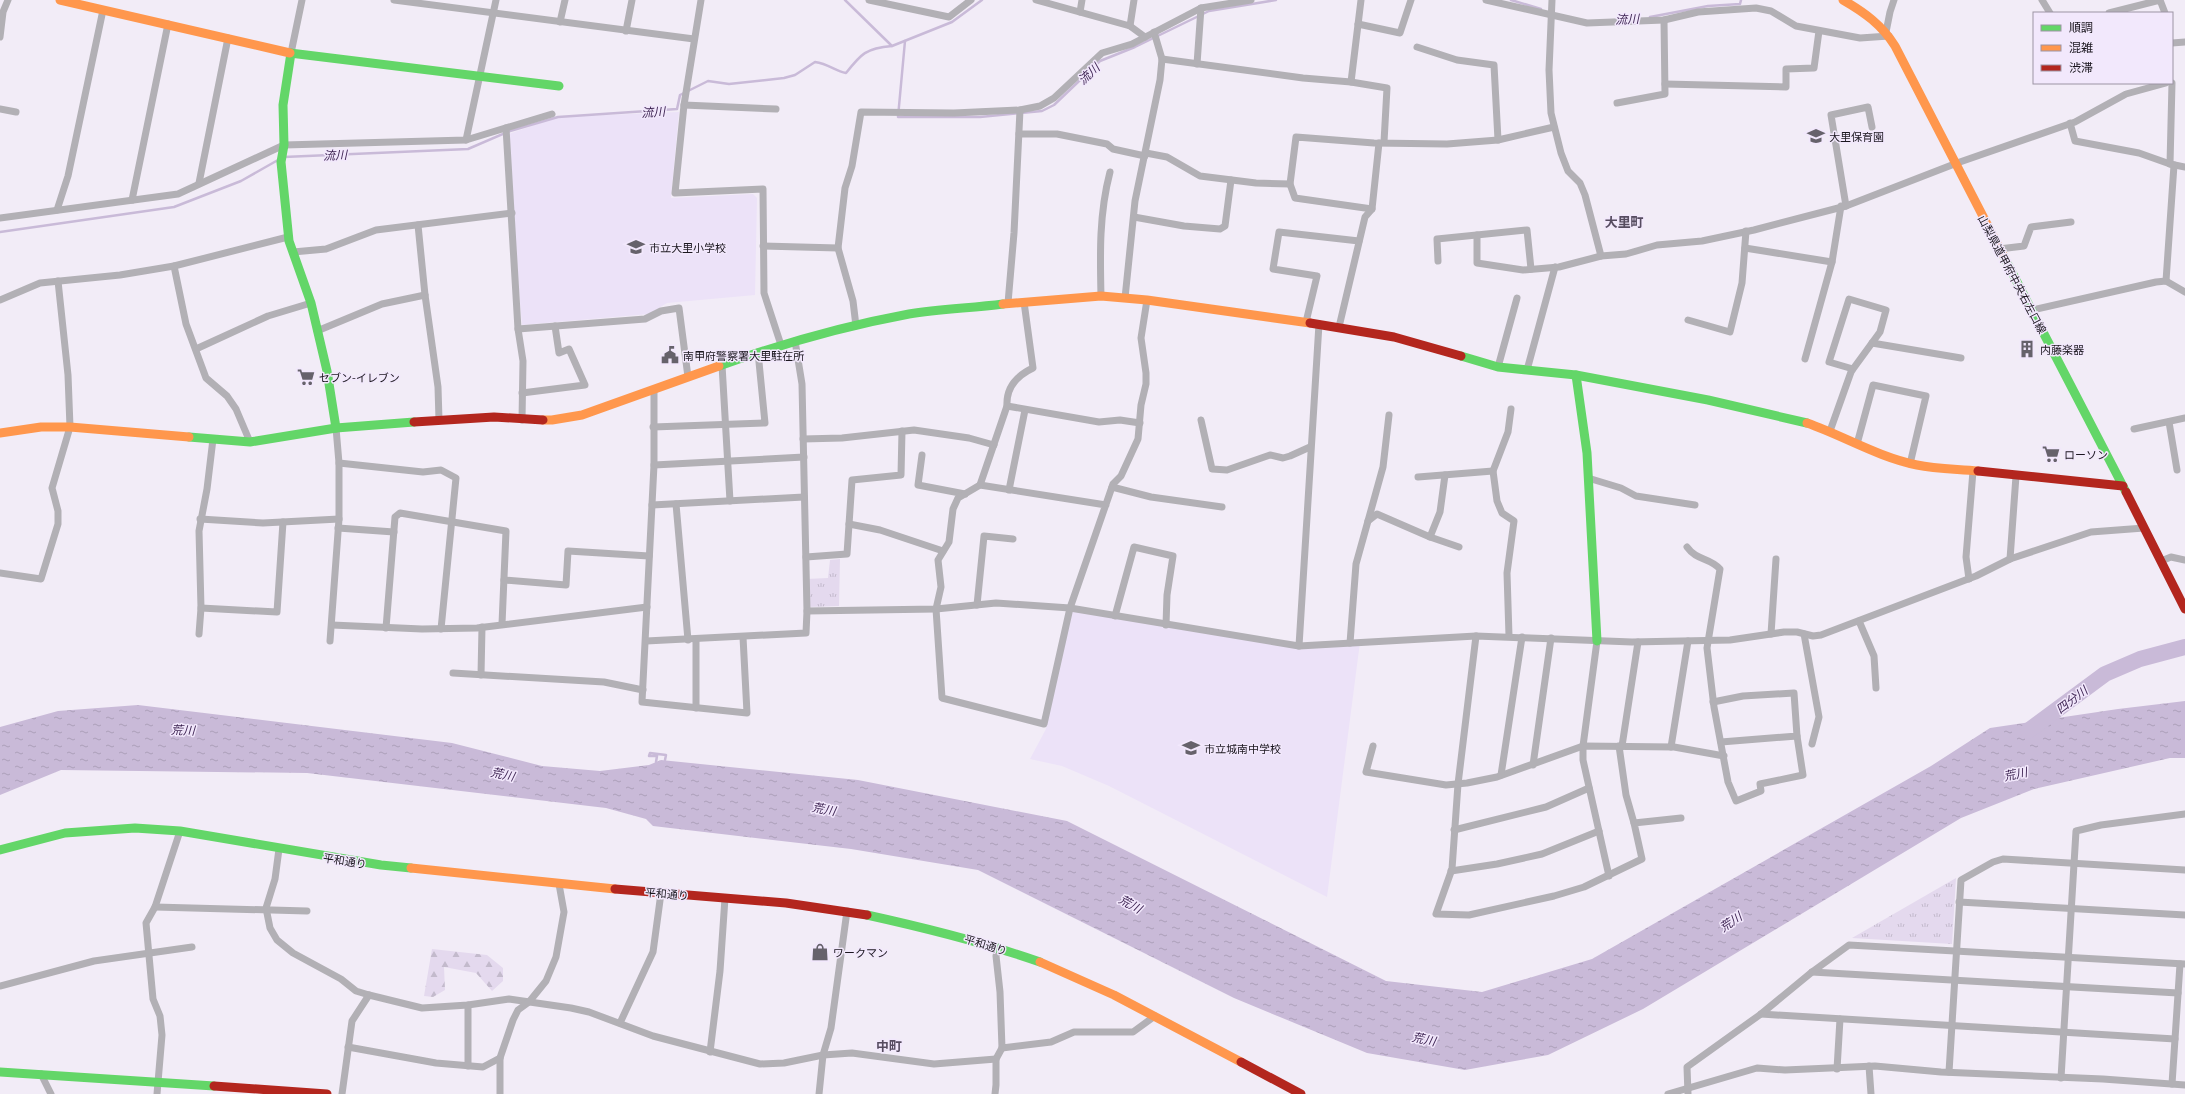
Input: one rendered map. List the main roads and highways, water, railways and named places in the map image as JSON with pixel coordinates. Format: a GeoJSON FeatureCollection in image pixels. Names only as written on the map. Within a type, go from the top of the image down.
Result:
{"type":"FeatureCollection","features":[{"type":"Feature","properties":{"kind":"main road"},"geometry":{"type":"LineString","coordinates":[[60,0],[291,53],[559,86]]}},
{"type":"Feature","properties":{"kind":"main road"},"geometry":{"type":"LineString","coordinates":[[103,10],[104,0]]}},
{"type":"Feature","properties":{"kind":"main road","name":"山梨県道甲府中央右左口線"},"geometry":{"type":"LineString","coordinates":[[1843,0],[1869,15],[1887,34],[1957,163],[1999,249],[2123,486],[2185,609]]}},
{"type":"Feature","properties":{"kind":"main road"},"geometry":{"type":"LineString","coordinates":[[291,53],[283,105],[283,148],[281,162],[288,237],[311,303],[327,371],[336,428]]}},
{"type":"Feature","properties":{"kind":"main road"},"geometry":{"type":"LineString","coordinates":[[0,433],[34,428],[70,427],[250,442],[336,428],[439,420],[494,417],[522,420],[552,420],[582,415],[795,340],[856,326],[910,314],[1008,303],[1101,296],[1147,300],[1339,327],[1394,337],[1498,367],[1576,375],[1708,400],[1805,422],[1830,431],[1874,452],[1910,464],[2123,486]]}},
{"type":"Feature","properties":{"kind":"main road"},"geometry":{"type":"LineString","coordinates":[[1576,375],[1587,453],[1597,641]]}},
{"type":"Feature","properties":{"kind":"main road","name":"平和通り"},"geometry":{"type":"LineString","coordinates":[[0,850],[65,833],[98,829],[135,828],[180,831],[279,849],[381,865],[559,884],[725,898],[847,911],[902,922],[998,947],[1082,979],[1301,1094]]}},
{"type":"Feature","properties":{"kind":"main road"},"geometry":{"type":"LineString","coordinates":[[0,1072],[327,1094]]}},
{"type":"Feature","properties":{"kind":"water","name":"荒川"},"geometry":{"type":"Polygon","coordinates":[[[2185,701],[2185,758],[2170,758],[2034,789],[1961,818],[1643,1009],[1548,1055],[1465,1070],[1367,1053],[1234,998],[978,870],[851,849],[653,826],[646,819],[606,808],[307,773],[61,770],[0,795],[0,727],[58,711],[138,705],[452,743],[542,766],[600,771],[649,765],[661,760],[858,780],[1067,821],[1386,981],[1482,992],[1592,959],[1931,766],[1990,728],[2118,709],[2185,701]]]}},
{"type":"Feature","properties":{"kind":"waterway"},"geometry":{"type":"LineString","coordinates":[[845,0],[892,46],[952,22],[982,0]]}},
{"type":"Feature","properties":{"kind":"waterway","name":"流川"},"geometry":{"type":"LineString","coordinates":[[905,41],[898,117],[980,117],[1042,111],[1054,105],[1100,61],[1135,47],[1209,11],[1276,0]]}},
{"type":"Feature","properties":{"kind":"waterway","name":"流川"},"geometry":{"type":"LineString","coordinates":[[1511,0],[1541,9]]}},
{"type":"Feature","properties":{"kind":"waterway","name":"流川"},"geometry":{"type":"LineString","coordinates":[[1650,17],[1708,6],[1740,4],[1741,0]]}},
{"type":"Feature","properties":{"kind":"waterway","name":"流川"},"geometry":{"type":"LineString","coordinates":[[284,157],[468,149],[510,131],[558,117],[677,109],[680,95],[708,81],[729,84],[784,78],[795,75],[815,62],[846,73],[860,57],[870,50],[892,46]]}},
{"type":"Feature","properties":{"kind":"waterway","name":"流川"},"geometry":{"type":"LineString","coordinates":[[0,232],[174,207],[241,181],[278,160]]}},
{"type":"Feature","properties":{"kind":"waterway","name":"四分川"},"geometry":{"type":"LineString","coordinates":[[2028,731],[2105,674],[2140,659],[2185,647]]}},
{"type":"Feature","properties":{"kind":"waterway"},"geometry":{"type":"LineString","coordinates":[[656,762],[657,756],[649,756],[650,753],[666,755],[665,760]]}},
{"type":"Feature","properties":{"kind":"place","name":"大里保育園"},"geometry":{"type":"Point","coordinates":[1816,136]}},
{"type":"Feature","properties":{"kind":"place","name":"市立大里小学校"},"geometry":{"type":"Point","coordinates":[636,247]}},
{"type":"Feature","properties":{"kind":"place","name":"内藤楽器"},"geometry":{"type":"Point","coordinates":[2027,349]}},
{"type":"Feature","properties":{"kind":"place","name":"南甲府警察署大里駐在所"},"geometry":{"type":"Point","coordinates":[670,355]}},
{"type":"Feature","properties":{"kind":"place","name":"セブン-イレブン"},"geometry":{"type":"Point","coordinates":[306,377]}},
{"type":"Feature","properties":{"kind":"place","name":"ローソン"},"geometry":{"type":"Point","coordinates":[2051,454]}},
{"type":"Feature","properties":{"kind":"place","name":"市立城南中学校"},"geometry":{"type":"Point","coordinates":[1191,748]}},
{"type":"Feature","properties":{"kind":"place","name":"ワークマン"},"geometry":{"type":"Point","coordinates":[820,952]}},
{"type":"Feature","properties":{"kind":"district","name":"大里町"},"geometry":{"type":"Point","coordinates":[1624,221]}},
{"type":"Feature","properties":{"kind":"district","name":"中町"},"geometry":{"type":"Point","coordinates":[889,1045]}}]}
